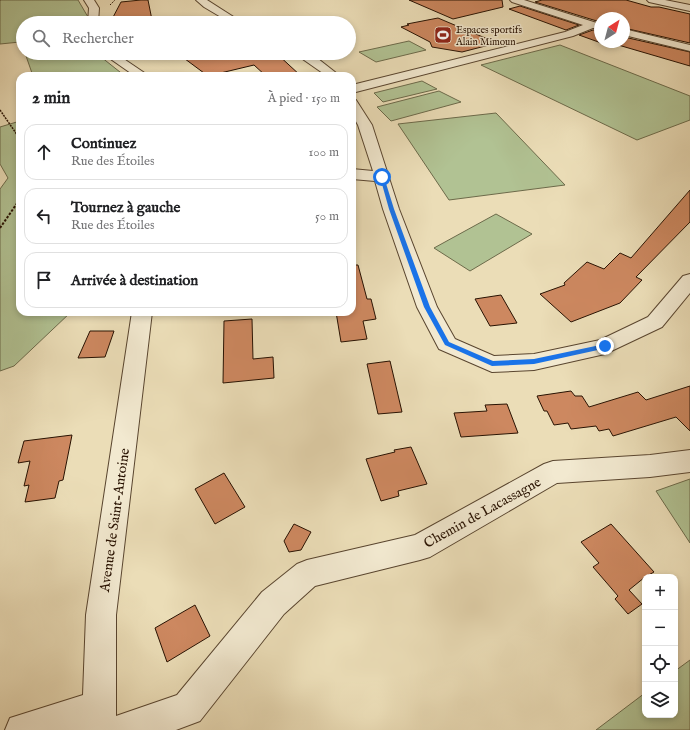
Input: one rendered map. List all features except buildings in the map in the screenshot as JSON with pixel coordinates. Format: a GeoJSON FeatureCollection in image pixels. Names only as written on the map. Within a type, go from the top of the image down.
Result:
{"type":"FeatureCollection","features":[{"type":"Feature","properties":{"kind":"street"},"geometry":{"type":"LineString","coordinates":[[89,0],[94,8],[93,16]]}},
{"type":"Feature","properties":{"kind":"street"},"geometry":{"type":"LineString","coordinates":[[201,0],[226,16]]}},
{"type":"Feature","properties":{"kind":"street"},"geometry":{"type":"LineString","coordinates":[[515,0],[594,25]]}},
{"type":"Feature","properties":{"kind":"street"},"geometry":{"type":"LineString","coordinates":[[652,0],[690,8]]}},
{"type":"Feature","properties":{"kind":"street"},"geometry":{"type":"LineString","coordinates":[[356,89],[594,27]]}},
{"type":"Feature","properties":{"kind":"street"},"geometry":{"type":"LineString","coordinates":[[630,33],[690,48]]}},
{"type":"Feature","properties":{"kind":"street"},"geometry":{"type":"LineString","coordinates":[[118,60],[137,72]]}},
{"type":"Feature","properties":{"kind":"street"},"geometry":{"type":"LineString","coordinates":[[313,60],[329,72]]}},
{"type":"Feature","properties":{"kind":"street"},"geometry":{"type":"LineString","coordinates":[[356,110],[365,125],[391,209],[427,307],[447,344],[492,364],[534,362],[605,346],[655,322],[690,280]]}},
{"type":"Feature","properties":{"kind":"street"},"geometry":{"type":"LineString","coordinates":[[356,167],[379,170]]}},
{"type":"Feature","properties":{"kind":"street"},"geometry":{"type":"LineString","coordinates":[[356,173],[379,170]]}},
{"type":"Feature","properties":{"kind":"street","name":"Avenue de Saint-Antoine"},"geometry":{"type":"LineString","coordinates":[[99,718],[101,615],[141,316]]}},
{"type":"Feature","properties":{"kind":"street","name":"Chemin de Lacassagne"},"geometry":{"type":"LineString","coordinates":[[124,730],[188,709],[272,603],[307,574],[420,547],[553,472],[650,466],[690,461]]}},
{"type":"Feature","properties":{"kind":"street"},"geometry":{"type":"LineString","coordinates":[[22,730],[99,718]]}},
{"type":"Feature","properties":{"kind":"path"},"geometry":{"type":"LineString","coordinates":[[0,110],[16,133]]}},
{"type":"Feature","properties":{"kind":"path"},"geometry":{"type":"LineString","coordinates":[[0,228],[16,204]]}},
{"type":"Feature","properties":{"kind":"green space"},"geometry":{"type":"Polygon","coordinates":[[[78,0],[87,16],[16,16],[16,42],[0,44],[0,1],[78,0]]]}},
{"type":"Feature","properties":{"kind":"green space"},"geometry":{"type":"Polygon","coordinates":[[[409,41],[426,50],[376,62],[359,52],[409,41]]]}},
{"type":"Feature","properties":{"kind":"green space"},"geometry":{"type":"Polygon","coordinates":[[[560,45],[690,96],[690,120],[637,140],[481,65],[560,45]]]}},
{"type":"Feature","properties":{"kind":"green space"},"geometry":{"type":"Polygon","coordinates":[[[27,60],[105,60],[120,72],[32,72],[27,60]]]}},
{"type":"Feature","properties":{"kind":"green space"},"geometry":{"type":"Polygon","coordinates":[[[422,81],[437,89],[383,102],[374,93],[422,81]]]}},
{"type":"Feature","properties":{"kind":"green space"},"geometry":{"type":"Polygon","coordinates":[[[439,91],[461,102],[391,121],[377,107],[439,91]]]}},
{"type":"Feature","properties":{"kind":"green space"},"geometry":{"type":"Polygon","coordinates":[[[496,113],[565,185],[449,200],[398,124],[496,113]]]}},
{"type":"Feature","properties":{"kind":"green space"},"geometry":{"type":"Polygon","coordinates":[[[16,122],[16,316],[67,316],[14,366],[0,371],[0,189],[8,178],[0,164],[0,127],[16,122]]]}},
{"type":"Feature","properties":{"kind":"green space"},"geometry":{"type":"Polygon","coordinates":[[[496,214],[532,234],[470,271],[434,248],[496,214]]]}},
{"type":"Feature","properties":{"kind":"green space"},"geometry":{"type":"Polygon","coordinates":[[[690,479],[690,543],[656,491],[690,479]]]}},
{"type":"Feature","properties":{"kind":"green space"},"geometry":{"type":"Polygon","coordinates":[[[690,660],[690,730],[596,730],[642,695],[642,718],[678,718],[678,669],[690,660]]]}},
{"type":"Feature","properties":{"kind":"place","name":"Espaces sportifs Alain Mimoun"},"geometry":{"type":"Point","coordinates":[443,35]}},
{"type":"Feature","properties":{"kind":"route"},"geometry":{"type":"LineString","coordinates":[[382,177],[391,209],[427,307],[447,344],[492,364],[534,362],[605,346]]}}]}
